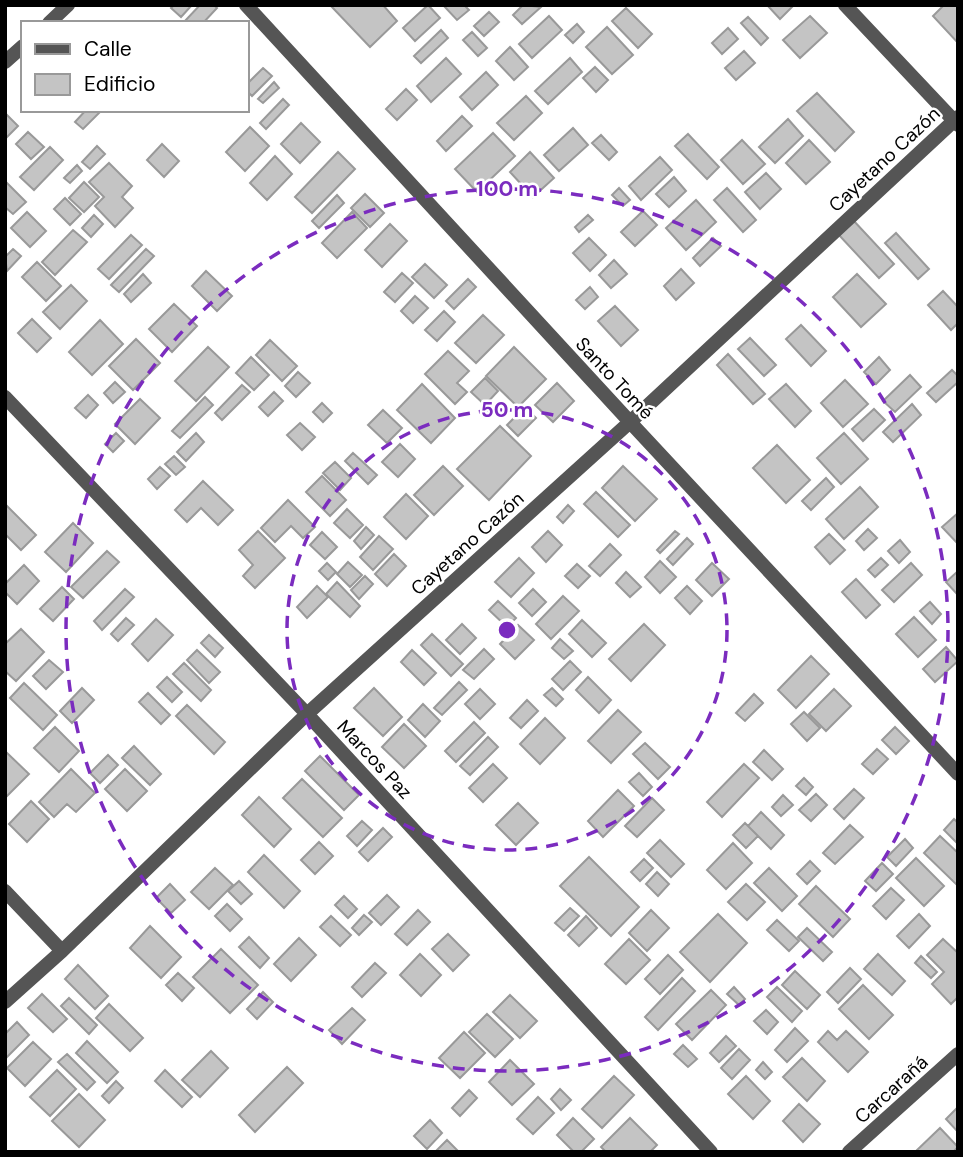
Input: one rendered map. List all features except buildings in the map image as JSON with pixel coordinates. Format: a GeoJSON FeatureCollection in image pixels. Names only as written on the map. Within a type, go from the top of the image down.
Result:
{"type":"FeatureCollection","features":[{"type":"Feature","properties":{"kind":"street"},"geometry":{"type":"LineString","coordinates":[[51,21],[68,5]]}},
{"type":"Feature","properties":{"kind":"street","name":"Santo Tomé"},"geometry":{"type":"LineString","coordinates":[[246,5],[958,774]]}},
{"type":"Feature","properties":{"kind":"street"},"geometry":{"type":"LineString","coordinates":[[845,5],[956,121]]}},
{"type":"Feature","properties":{"kind":"street"},"geometry":{"type":"LineString","coordinates":[[5,62],[21,48]]}},
{"type":"Feature","properties":{"kind":"street","name":"Cayetano Cazón"},"geometry":{"type":"LineString","coordinates":[[5,1002],[62,951],[307,714],[630,422],[956,121]]}},
{"type":"Feature","properties":{"kind":"street","name":"Marcos Paz"},"geometry":{"type":"LineString","coordinates":[[5,397],[307,714],[711,1152]]}},
{"type":"Feature","properties":{"kind":"street"},"geometry":{"type":"LineString","coordinates":[[5,891],[62,951]]}},
{"type":"Feature","properties":{"kind":"street","name":"Carcarañá"},"geometry":{"type":"LineString","coordinates":[[849,1152],[958,1054]]}}]}
